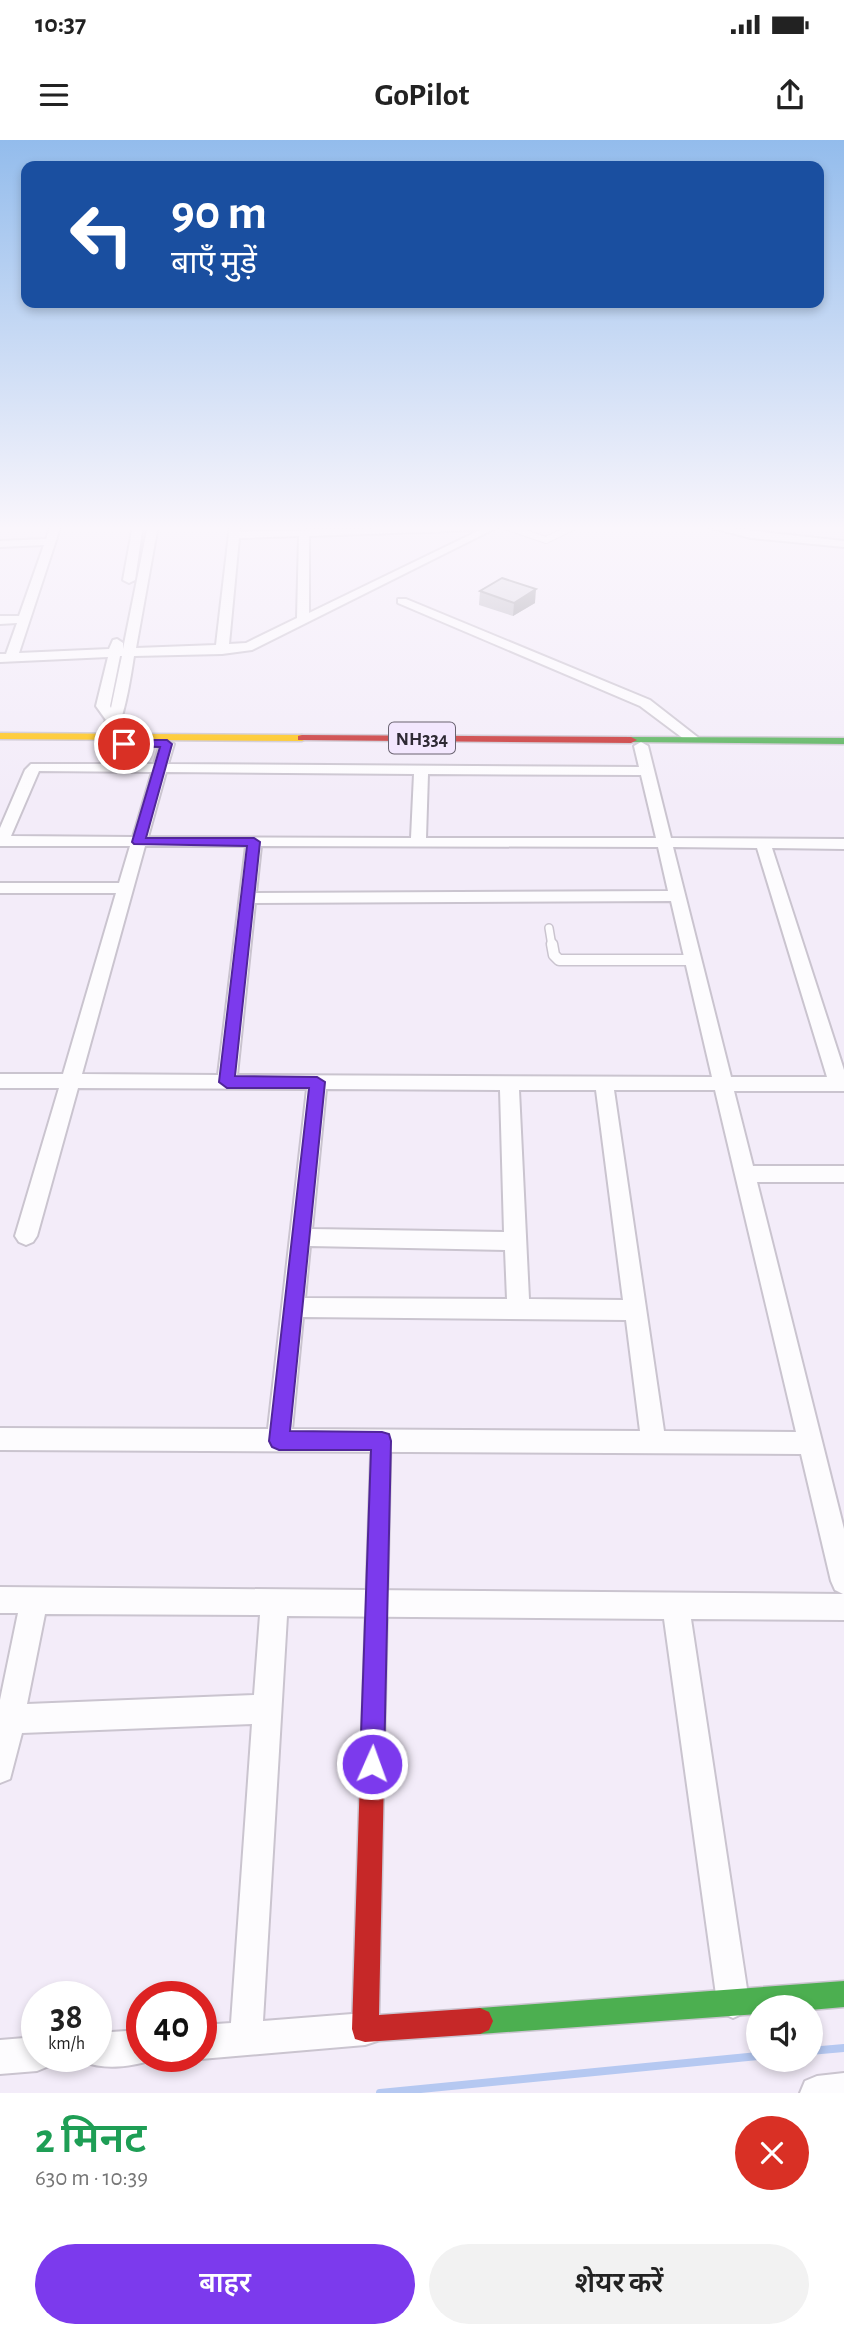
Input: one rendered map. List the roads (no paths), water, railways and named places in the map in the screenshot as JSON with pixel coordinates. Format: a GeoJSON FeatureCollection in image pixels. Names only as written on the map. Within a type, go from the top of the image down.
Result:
{"type":"FeatureCollection","features":[{"type":"Feature","properties":{"kind":"main road","name":"NH334"},"geometry":{"type":"LineString","coordinates":[[0,736],[167,744],[844,748]]}},
{"type":"Feature","properties":{"kind":"main road","name":"NH334"},"geometry":{"type":"LineString","coordinates":[[0,743],[105,740],[844,741]]}},
{"type":"Feature","properties":{"kind":"main road"},"geometry":{"type":"LineString","coordinates":[[382,1441],[365,2029],[844,1994]]}},
{"type":"Feature","properties":{"kind":"street"},"geometry":{"type":"LineString","coordinates":[[25,616],[5,658],[248,647],[315,616]]}},
{"type":"Feature","properties":{"kind":"street"},"geometry":{"type":"LineString","coordinates":[[121,653],[126,616]]}},
{"type":"Feature","properties":{"kind":"street"},"geometry":{"type":"LineString","coordinates":[[105,740],[111,718],[103,706],[130,616]]}},
{"type":"Feature","properties":{"kind":"street"},"geometry":{"type":"LineString","coordinates":[[222,650],[226,616]]}},
{"type":"Feature","properties":{"kind":"street"},"geometry":{"type":"LineString","coordinates":[[303,616],[303,622]]}},
{"type":"Feature","properties":{"kind":"street"},"geometry":{"type":"LineString","coordinates":[[438,616],[645,703],[693,739]]}},
{"type":"Feature","properties":{"kind":"street"},"geometry":{"type":"LineString","coordinates":[[0,620],[24,619]]}},
{"type":"Feature","properties":{"kind":"street"},"geometry":{"type":"LineString","coordinates":[[26,1236],[167,744]]}},
{"type":"Feature","properties":{"kind":"street"},"geometry":{"type":"LineString","coordinates":[[641,746],[844,1581]]}},
{"type":"Feature","properties":{"kind":"street"},"geometry":{"type":"LineString","coordinates":[[649,771],[37,767],[32,770],[1,841],[844,844]]}},
{"type":"Feature","properties":{"kind":"street"},"geometry":{"type":"LineString","coordinates":[[418,842],[421,769]]}},
{"type":"Feature","properties":{"kind":"street"},"geometry":{"type":"LineString","coordinates":[[227,1082],[254,842]]}},
{"type":"Feature","properties":{"kind":"street"},"geometry":{"type":"LineString","coordinates":[[0,1082],[842,1084],[763,843]]}},
{"type":"Feature","properties":{"kind":"street"},"geometry":{"type":"LineString","coordinates":[[0,905],[4,888],[125,888]]}},
{"type":"Feature","properties":{"kind":"street"},"geometry":{"type":"LineString","coordinates":[[247,898],[679,896]]}},
{"type":"Feature","properties":{"kind":"street"},"geometry":{"type":"LineString","coordinates":[[279,1441],[317,1082]]}},
{"type":"Feature","properties":{"kind":"street"},"geometry":{"type":"LineString","coordinates":[[509,1083],[518,1309]]}},
{"type":"Feature","properties":{"kind":"street"},"geometry":{"type":"LineString","coordinates":[[604,1083],[654,1442]]}},
{"type":"Feature","properties":{"kind":"street"},"geometry":{"type":"LineString","coordinates":[[746,1174],[844,1174]]}},
{"type":"Feature","properties":{"kind":"street"},"geometry":{"type":"LineString","coordinates":[[300,1237],[385,1236],[516,1241]]}},
{"type":"Feature","properties":{"kind":"street"},"geometry":{"type":"LineString","coordinates":[[293,1307],[635,1310]]}},
{"type":"Feature","properties":{"kind":"street"},"geometry":{"type":"LineString","coordinates":[[0,1440],[811,1443]]}},
{"type":"Feature","properties":{"kind":"street"},"geometry":{"type":"LineString","coordinates":[[0,1600],[844,1607]]}},
{"type":"Feature","properties":{"kind":"street"},"geometry":{"type":"LineString","coordinates":[[0,1769],[34,1600]]}},
{"type":"Feature","properties":{"kind":"street"},"geometry":{"type":"LineString","coordinates":[[246,2039],[274,1603]]}},
{"type":"Feature","properties":{"kind":"street"},"geometry":{"type":"LineString","coordinates":[[676,1606],[733,2002]]}},
{"type":"Feature","properties":{"kind":"street"},"geometry":{"type":"LineString","coordinates":[[10,1719],[268,1709]]}},
{"type":"Feature","properties":{"kind":"street"},"geometry":{"type":"LineString","coordinates":[[217,2041],[365,2029]]}},
{"type":"Feature","properties":{"kind":"street"},"geometry":{"type":"LineString","coordinates":[[0,2057],[21,2055]]}},
{"type":"Feature","properties":{"kind":"street"},"geometry":{"type":"LineString","coordinates":[[817,2093],[844,2091]]}},
{"type":"Feature","properties":{"kind":"lane"},"geometry":{"type":"LineString","coordinates":[[549,928],[554,955],[559,960],[695,960]]}},
{"type":"Feature","properties":{"kind":"waterway"},"geometry":{"type":"LineString","coordinates":[[823,2050],[844,2048]]}},
{"type":"Feature","properties":{"kind":"waterway"},"geometry":{"type":"LineString","coordinates":[[380,2093],[746,2057]]}}]}
